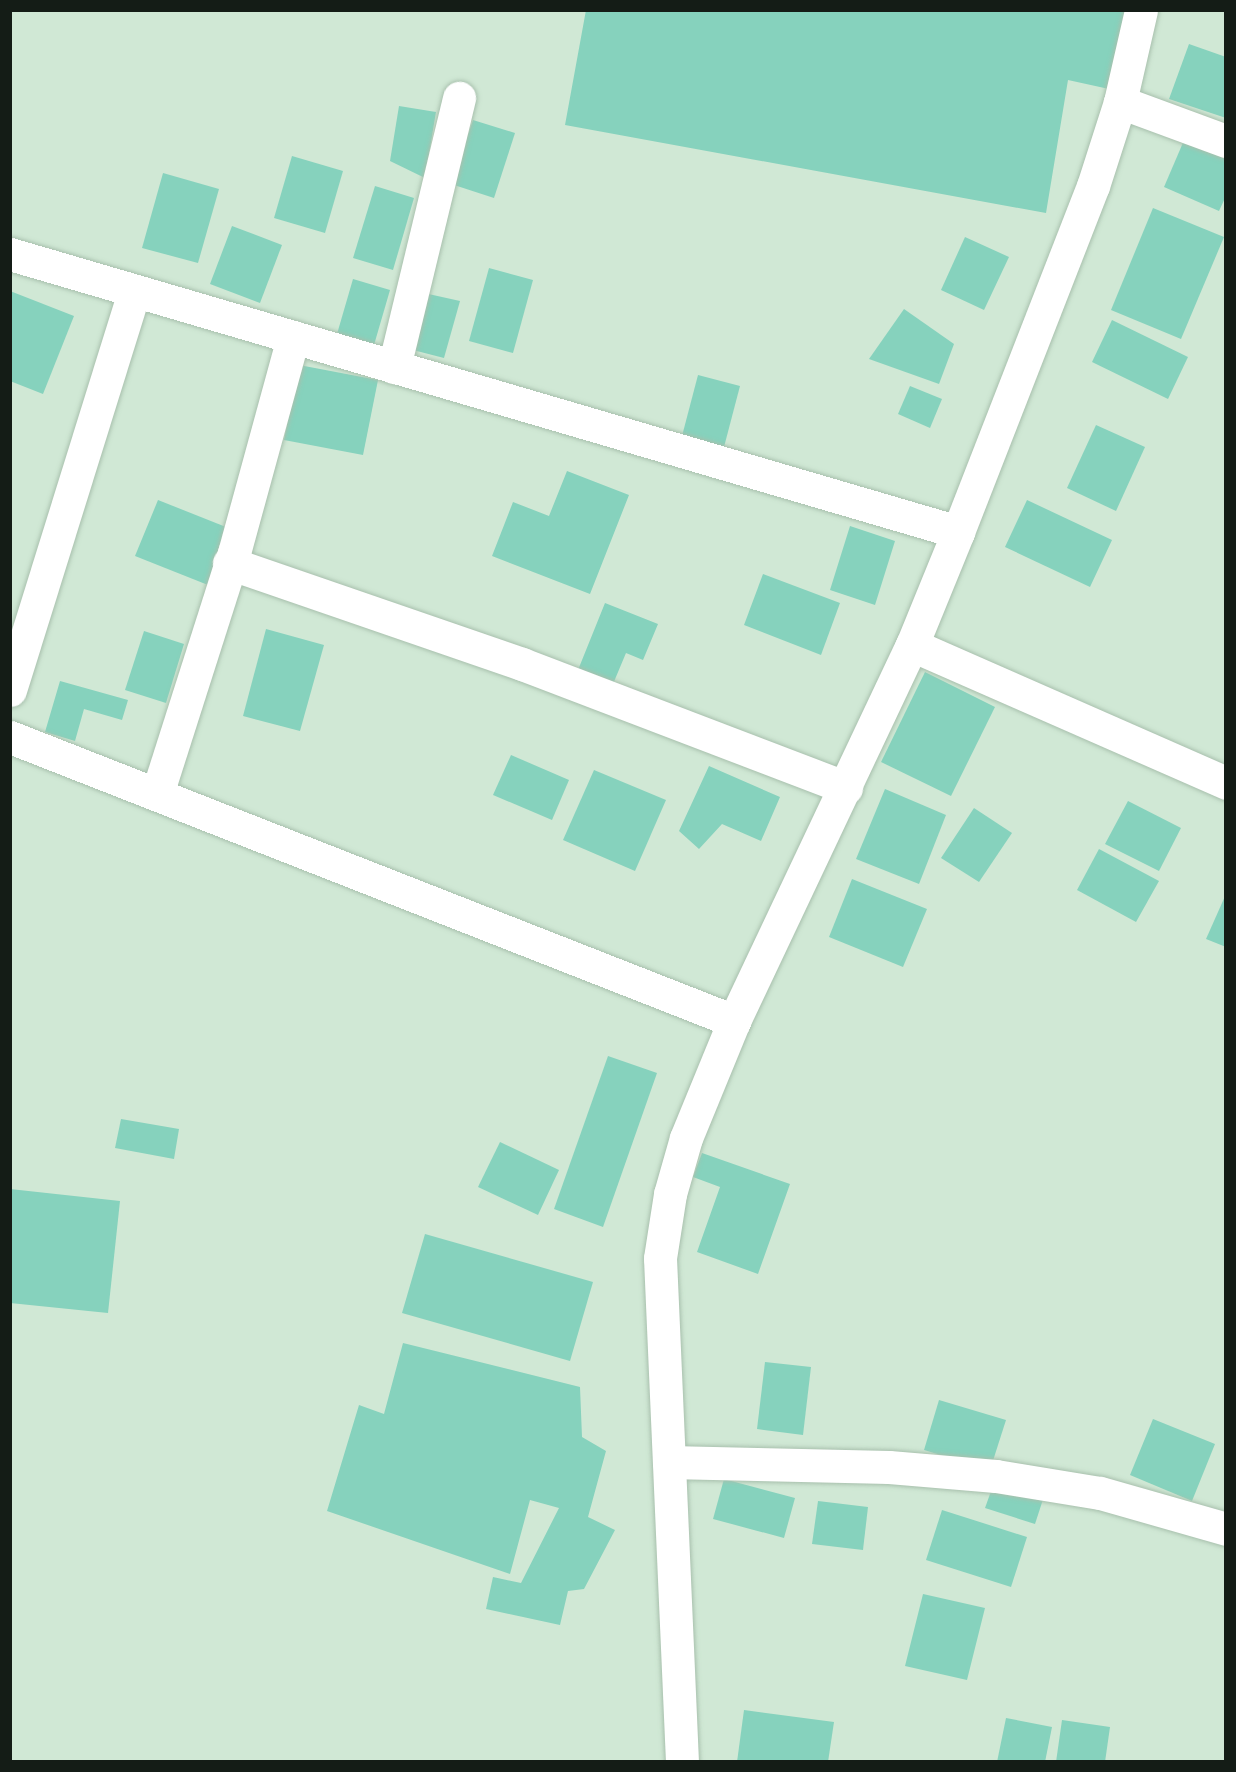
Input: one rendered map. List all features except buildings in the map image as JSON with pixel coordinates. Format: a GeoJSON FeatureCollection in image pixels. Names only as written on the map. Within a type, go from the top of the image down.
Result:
{"type":"FeatureCollection","features":[{"type":"Feature","properties":{"kind":"street"},"geometry":{"type":"LineString","coordinates":[[682,1761],[660,1258],[670,1194],[687,1138],[734,1021],[912,645],[958,532],[1093,186],[1120,102],[1141,10]]}},
{"type":"Feature","properties":{"kind":"street"},"geometry":{"type":"LineString","coordinates":[[394,367],[459,98]]}},
{"type":"Feature","properties":{"kind":"street"},"geometry":{"type":"LineString","coordinates":[[1120,102],[1226,141]]}},
{"type":"Feature","properties":{"kind":"street"},"geometry":{"type":"LineString","coordinates":[[10,254],[958,532]]}},
{"type":"Feature","properties":{"kind":"street"},"geometry":{"type":"LineString","coordinates":[[10,690],[134,291]]}},
{"type":"Feature","properties":{"kind":"street"},"geometry":{"type":"LineString","coordinates":[[157,794],[230,563],[293,337]]}},
{"type":"Feature","properties":{"kind":"street"},"geometry":{"type":"LineString","coordinates":[[230,563],[522,664],[846,788]]}},
{"type":"Feature","properties":{"kind":"street"},"geometry":{"type":"LineString","coordinates":[[912,645],[1226,783]]}},
{"type":"Feature","properties":{"kind":"street"},"geometry":{"type":"LineString","coordinates":[[10,737],[734,1021]]}},
{"type":"Feature","properties":{"kind":"street"},"geometry":{"type":"LineString","coordinates":[[669,1462],[889,1467],[996,1476],[1100,1493],[1226,1529]]}}]}
